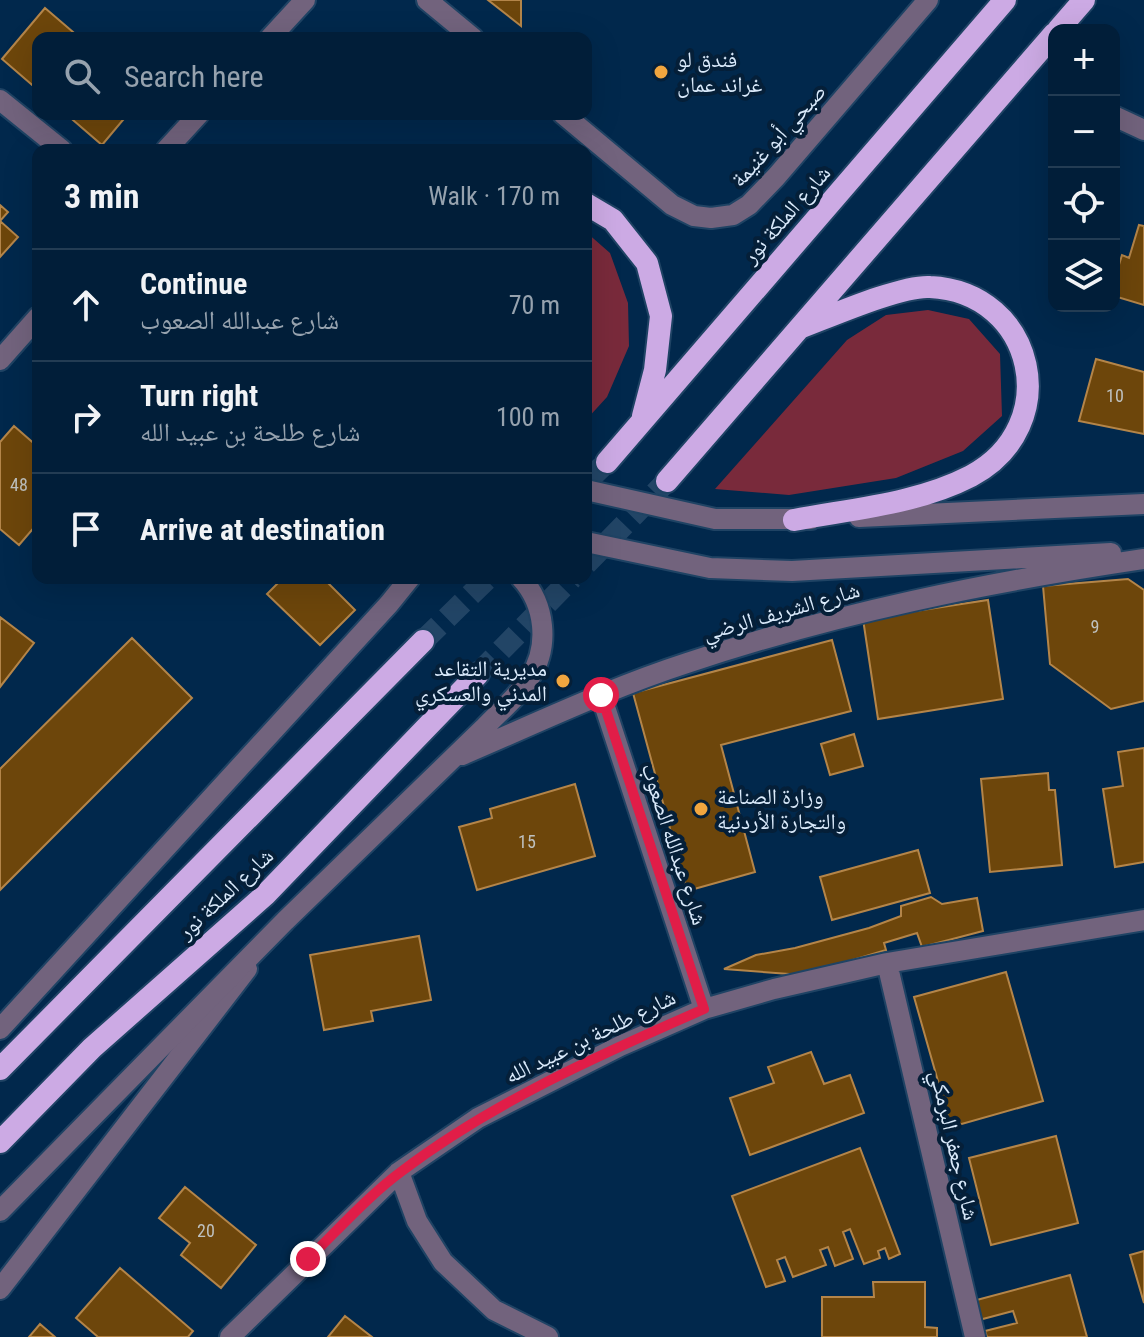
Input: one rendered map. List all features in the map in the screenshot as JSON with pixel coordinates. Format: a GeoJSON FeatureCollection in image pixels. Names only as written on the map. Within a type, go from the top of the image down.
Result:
{"type":"FeatureCollection","features":[{"type":"Feature","properties":{"kind":"highway","name":"شارع الملكة نور"},"geometry":{"type":"LineString","coordinates":[[607,462],[1005,0]]}},
{"type":"Feature","properties":{"kind":"highway"},"geometry":{"type":"LineString","coordinates":[[1063,24],[1084,0]]}},
{"type":"Feature","properties":{"kind":"highway"},"geometry":{"type":"LineString","coordinates":[[667,481],[1048,41]]}},
{"type":"Feature","properties":{"kind":"highway"},"geometry":{"type":"LineString","coordinates":[[592,208],[613,220],[647,263],[661,316],[655,370],[642,421]]}},
{"type":"Feature","properties":{"kind":"highway"},"geometry":{"type":"LineString","coordinates":[[794,520],[918,496],[972,475],[1007,448],[1027,408],[1027,363],[1007,323],[971,295],[928,286],[884,297],[801,327]]}},
{"type":"Feature","properties":{"kind":"highway","name":"شارع الملكة نور"},"geometry":{"type":"LineString","coordinates":[[0,1069],[423,641]]}},
{"type":"Feature","properties":{"kind":"highway","name":"شارع الملكة نور"},"geometry":{"type":"LineString","coordinates":[[0,1142],[92,1048],[265,895],[478,674]]}},
{"type":"Feature","properties":{"kind":"street"},"geometry":{"type":"LineString","coordinates":[[276,32],[305,0]]}},
{"type":"Feature","properties":{"kind":"street"},"geometry":{"type":"LineString","coordinates":[[427,0],[466,32]]}},
{"type":"Feature","properties":{"kind":"street","name":"صبحي أبو غنيمة"},"geometry":{"type":"LineString","coordinates":[[570,120],[672,205],[694,216],[711,218],[733,215],[749,205],[776,177],[928,0]]}},
{"type":"Feature","properties":{"kind":"street"},"geometry":{"type":"LineString","coordinates":[[0,100],[55,144]]}},
{"type":"Feature","properties":{"kind":"street"},"geometry":{"type":"LineString","coordinates":[[1120,119],[1144,130]]}},
{"type":"Feature","properties":{"kind":"street"},"geometry":{"type":"LineString","coordinates":[[172,144],[194,120]]}},
{"type":"Feature","properties":{"kind":"street"},"geometry":{"type":"LineString","coordinates":[[0,360],[32,324]]}},
{"type":"Feature","properties":{"kind":"street"},"geometry":{"type":"LineString","coordinates":[[592,491],[715,519],[794,520],[1144,504]]}},
{"type":"Feature","properties":{"kind":"street","name":"شارع الشريف الرضي"},"geometry":{"type":"LineString","coordinates":[[592,543],[710,568],[792,571],[1032,555],[1144,552]]}},
{"type":"Feature","properties":{"kind":"street","name":"شارع الشريف الرضي"},"geometry":{"type":"LineString","coordinates":[[448,762],[524,726],[687,663],[865,611],[957,591],[1144,559]]}},
{"type":"Feature","properties":{"kind":"street"},"geometry":{"type":"LineString","coordinates":[[0,1029],[158,860],[407,584]]}},
{"type":"Feature","properties":{"kind":"street"},"geometry":{"type":"LineString","coordinates":[[0,1211],[285,921],[493,719],[531,676],[543,632],[540,608],[527,584]]}},
{"type":"Feature","properties":{"kind":"street","name":"شارع عبدالله الصعوب"},"geometry":{"type":"LineString","coordinates":[[601,695],[704,1009]]}},
{"type":"Feature","properties":{"kind":"street","name":"شارع طلحة بن عبيد الله"},"geometry":{"type":"LineString","coordinates":[[230,1337],[399,1172],[478,1118],[620,1046],[704,1009],[887,963],[1144,920]]}},
{"type":"Feature","properties":{"kind":"street"},"geometry":{"type":"LineString","coordinates":[[0,1289],[285,921]]}},
{"type":"Feature","properties":{"kind":"street","name":"شارع جعفر البرمكي"},"geometry":{"type":"LineString","coordinates":[[887,963],[975,1337]]}},
{"type":"Feature","properties":{"kind":"street"},"geometry":{"type":"LineString","coordinates":[[399,1172],[417,1221],[443,1262],[494,1310],[548,1337]]}},
{"type":"Feature","properties":{"kind":"shaded area"},"geometry":{"type":"Polygon","coordinates":[[[592,237],[610,253],[628,303],[629,346],[607,397],[592,413],[592,237]]]}},
{"type":"Feature","properties":{"kind":"shaded area"},"geometry":{"type":"Polygon","coordinates":[[[928,310],[969,319],[1000,354],[1002,416],[963,451],[896,478],[789,495],[715,489],[847,340],[886,315],[928,310]]]}},
{"type":"Feature","properties":{"kind":"building"},"geometry":{"type":"Polygon","coordinates":[[[488,0],[521,0],[521,26],[488,0]]]}},
{"type":"Feature","properties":{"kind":"building"},"geometry":{"type":"Polygon","coordinates":[[[45,8],[73,32],[32,32],[32,85],[2,59],[45,8]]]}},
{"type":"Feature","properties":{"kind":"building"},"geometry":{"type":"Polygon","coordinates":[[[73,120],[123,120],[101,144],[73,120]]]}},
{"type":"Feature","properties":{"kind":"building"},"geometry":{"type":"Polygon","coordinates":[[[0,205],[8,212],[0,221],[0,205]]]}},
{"type":"Feature","properties":{"kind":"building"},"geometry":{"type":"Polygon","coordinates":[[[0,221],[18,237],[0,257],[0,221]]]}},
{"type":"Feature","properties":{"kind":"building"},"geometry":{"type":"Polygon","coordinates":[[[1139,225],[1144,226],[1144,305],[1120,298],[1120,262],[1122,255],[1129,258],[1139,225]]]}},
{"type":"Feature","properties":{"kind":"building"},"geometry":{"type":"Polygon","coordinates":[[[1096,359],[1144,372],[1144,434],[1079,421],[1096,359]]]}},
{"type":"Feature","properties":{"kind":"building"},"geometry":{"type":"Polygon","coordinates":[[[14,426],[32,442],[32,530],[19,545],[0,529],[0,442],[14,426]]]}},
{"type":"Feature","properties":{"kind":"building"},"geometry":{"type":"Polygon","coordinates":[[[1128,579],[1144,590],[1144,701],[1111,709],[1050,664],[1043,586],[1128,579]]]}},
{"type":"Feature","properties":{"kind":"building"},"geometry":{"type":"Polygon","coordinates":[[[277,584],[329,584],[355,610],[320,645],[267,594],[277,584]]]}},
{"type":"Feature","properties":{"kind":"building"},"geometry":{"type":"Polygon","coordinates":[[[988,600],[1003,699],[878,719],[863,619],[988,600]]]}},
{"type":"Feature","properties":{"kind":"building"},"geometry":{"type":"Polygon","coordinates":[[[0,617],[34,643],[0,687],[0,617]]]}},
{"type":"Feature","properties":{"kind":"building"},"geometry":{"type":"Polygon","coordinates":[[[132,638],[192,698],[0,890],[0,769],[132,638]]]}},
{"type":"Feature","properties":{"kind":"building","name":"وزارة الصناعة والتجارة الأردنية"},"geometry":{"type":"Polygon","coordinates":[[[832,640],[851,711],[721,745],[755,872],[687,891],[633,693],[832,640]]]}},
{"type":"Feature","properties":{"kind":"building"},"geometry":{"type":"Polygon","coordinates":[[[854,734],[863,766],[830,775],[821,744],[854,734]]]}},
{"type":"Feature","properties":{"kind":"building"},"geometry":{"type":"Polygon","coordinates":[[[1144,748],[1144,862],[1115,867],[1103,789],[1123,786],[1118,752],[1144,748]]]}},
{"type":"Feature","properties":{"kind":"building"},"geometry":{"type":"Polygon","coordinates":[[[1048,773],[1049,790],[1055,790],[1062,865],[990,872],[981,779],[1048,773]]]}},
{"type":"Feature","properties":{"kind":"building"},"geometry":{"type":"Polygon","coordinates":[[[575,784],[595,856],[477,890],[459,827],[492,818],[490,809],[575,784]]]}},
{"type":"Feature","properties":{"kind":"building","name":"وزارة الصناعة والتجارة الأردنية"},"geometry":{"type":"Polygon","coordinates":[[[918,850],[930,893],[832,920],[820,877],[918,850]]]}},
{"type":"Feature","properties":{"kind":"building"},"geometry":{"type":"Polygon","coordinates":[[[931,897],[942,904],[977,898],[983,931],[922,947],[917,933],[884,943],[886,950],[803,975],[724,969],[756,955],[869,928],[901,916],[901,906],[931,897]]]}},
{"type":"Feature","properties":{"kind":"building"},"geometry":{"type":"Polygon","coordinates":[[[419,936],[431,1000],[371,1011],[373,1021],[324,1030],[310,955],[419,936]]]}},
{"type":"Feature","properties":{"kind":"building"},"geometry":{"type":"Polygon","coordinates":[[[1006,972],[1043,1101],[951,1127],[914,997],[1006,972]]]}},
{"type":"Feature","properties":{"kind":"building"},"geometry":{"type":"Polygon","coordinates":[[[811,1052],[824,1084],[850,1075],[864,1113],[750,1155],[730,1098],[774,1083],[768,1067],[811,1052]]]}},
{"type":"Feature","properties":{"kind":"building"},"geometry":{"type":"Polygon","coordinates":[[[1056,1136],[1078,1223],[991,1245],[969,1158],[1056,1136]]]}},
{"type":"Feature","properties":{"kind":"building"},"geometry":{"type":"Polygon","coordinates":[[[860,1148],[900,1254],[889,1259],[885,1248],[878,1251],[880,1258],[864,1264],[850,1229],[843,1232],[853,1259],[835,1266],[828,1247],[820,1250],[826,1265],[793,1277],[785,1257],[777,1260],[785,1281],[766,1287],[732,1196],[860,1148]]]}},
{"type":"Feature","properties":{"kind":"building"},"geometry":{"type":"Polygon","coordinates":[[[185,1187],[256,1245],[221,1288],[181,1255],[190,1243],[159,1218],[185,1187]]]}},
{"type":"Feature","properties":{"kind":"building"},"geometry":{"type":"Polygon","coordinates":[[[1144,1251],[1144,1303],[1130,1255],[1144,1251]]]}},
{"type":"Feature","properties":{"kind":"building"},"geometry":{"type":"Polygon","coordinates":[[[120,1268],[193,1331],[188,1337],[98,1337],[76,1318],[120,1268]]]}},
{"type":"Feature","properties":{"kind":"building"},"geometry":{"type":"Polygon","coordinates":[[[1070,1275],[1087,1337],[987,1337],[985,1331],[1017,1323],[1013,1311],[979,1320],[973,1301],[1070,1275]]]}},
{"type":"Feature","properties":{"kind":"building"},"geometry":{"type":"Polygon","coordinates":[[[873,1282],[925,1282],[925,1327],[937,1328],[937,1337],[822,1337],[822,1297],[874,1297],[873,1282]]]}},
{"type":"Feature","properties":{"kind":"building"},"geometry":{"type":"Polygon","coordinates":[[[345,1316],[372,1337],[328,1337],[345,1316]]]}},
{"type":"Feature","properties":{"kind":"building"},"geometry":{"type":"Polygon","coordinates":[[[40,1324],[55,1337],[29,1337],[40,1324]]]}},
{"type":"Feature","properties":{"kind":"tunnel"},"geometry":{"type":"LineString","coordinates":[[592,476],[607,462]]}},
{"type":"Feature","properties":{"kind":"tunnel"},"geometry":{"type":"LineString","coordinates":[[592,558],[667,481]]}},
{"type":"Feature","properties":{"kind":"tunnel"},"geometry":{"type":"LineString","coordinates":[[423,641],[482,584]]}},
{"type":"Feature","properties":{"kind":"tunnel"},"geometry":{"type":"LineString","coordinates":[[478,674],[566,584]]}},
{"type":"Feature","properties":{"kind":"place","name":"فندق لو غراند عمان"},"geometry":{"type":"Point","coordinates":[661,72]}},
{"type":"Feature","properties":{"kind":"place","name":"مديرية التقاعد المدني والعسكري"},"geometry":{"type":"Point","coordinates":[563,681]}},
{"type":"Feature","properties":{"kind":"place","name":"وزارة الصناعة والتجارة الأردنية"},"geometry":{"type":"Point","coordinates":[701,809]}},
{"type":"Feature","properties":{"kind":"route"},"geometry":{"type":"LineString","coordinates":[[308,1259],[399,1172],[478,1118],[620,1046],[704,1009],[601,695]]}}]}
